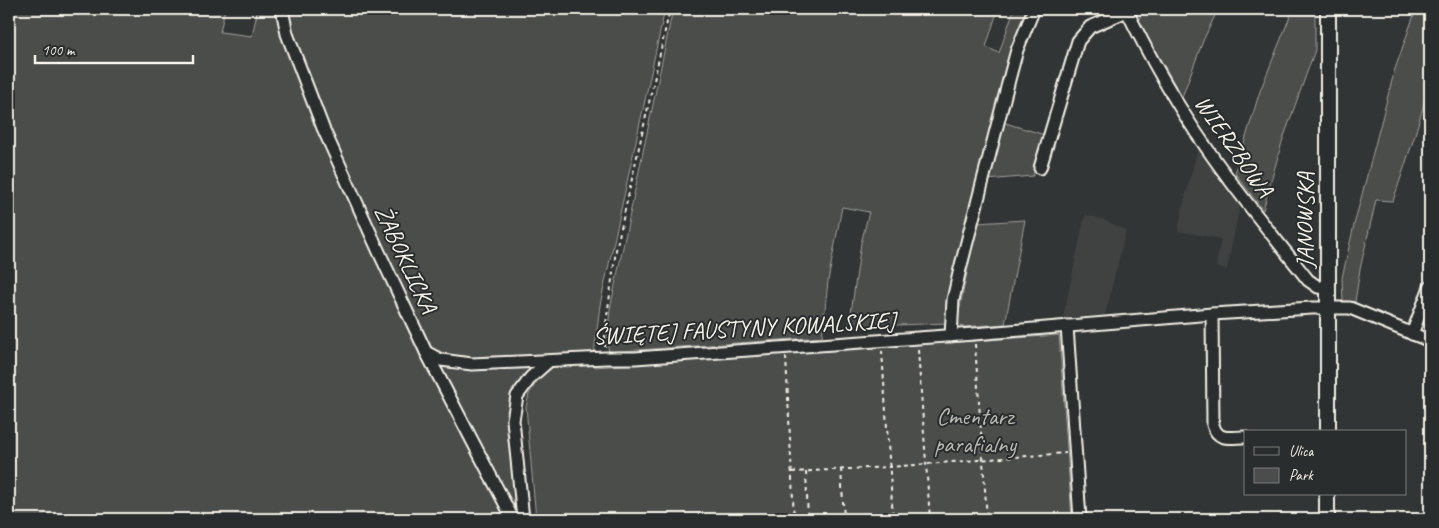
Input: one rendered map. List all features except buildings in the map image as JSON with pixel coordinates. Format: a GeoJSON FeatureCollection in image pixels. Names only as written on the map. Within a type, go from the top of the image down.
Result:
{"type":"FeatureCollection","features":[{"type":"Feature","properties":{"kind":"main road","name":"JANOWSKA"},"geometry":{"type":"LineString","coordinates":[[1328,9],[1328,430]]}},
{"type":"Feature","properties":{"kind":"main road"},"geometry":{"type":"LineString","coordinates":[[1327,519],[1328,496]]}},
{"type":"Feature","properties":{"kind":"street","name":"ŻABOKLICKA"},"geometry":{"type":"LineString","coordinates":[[282,9],[288,34],[323,128],[379,252],[426,352],[513,519]]}},
{"type":"Feature","properties":{"kind":"street"},"geometry":{"type":"LineString","coordinates":[[951,336],[953,300],[1010,72],[1034,9]]}},
{"type":"Feature","properties":{"kind":"street"},"geometry":{"type":"LineString","coordinates":[[1040,168],[1078,41],[1090,27],[1127,10]]}},
{"type":"Feature","properties":{"kind":"street","name":"WIERZBOWA"},"geometry":{"type":"LineString","coordinates":[[1127,10],[1169,90],[1208,150],[1308,280],[1318,287],[1328,288]]}},
{"type":"Feature","properties":{"kind":"street"},"geometry":{"type":"LineString","coordinates":[[1412,334],[1430,287]]}},
{"type":"Feature","properties":{"kind":"street","name":"ŚWIĘTEJ FAUSTYNY KOWALSKIEJ"},"geometry":{"type":"LineString","coordinates":[[426,352],[441,360],[472,364],[635,358],[1312,308],[1350,308],[1430,341]]}},
{"type":"Feature","properties":{"kind":"street"},"geometry":{"type":"LineString","coordinates":[[1212,314],[1213,425],[1217,434],[1221,437],[1244,437]]}},
{"type":"Feature","properties":{"kind":"street"},"geometry":{"type":"LineString","coordinates":[[1067,326],[1080,519]]}},
{"type":"Feature","properties":{"kind":"street"},"geometry":{"type":"LineString","coordinates":[[523,519],[513,420],[518,396],[531,377],[549,361]]}},
{"type":"Feature","properties":{"kind":"path"},"geometry":{"type":"LineString","coordinates":[[606,358],[605,331],[616,250],[670,9]]}},
{"type":"Feature","properties":{"kind":"path"},"geometry":{"type":"LineString","coordinates":[[974,334],[987,519]]}},
{"type":"Feature","properties":{"kind":"path"},"geometry":{"type":"LineString","coordinates":[[881,341],[893,519]]}},
{"type":"Feature","properties":{"kind":"path"},"geometry":{"type":"LineString","coordinates":[[785,347],[794,519]]}},
{"type":"Feature","properties":{"kind":"path"},"geometry":{"type":"LineString","coordinates":[[918,349],[930,519]]}},
{"type":"Feature","properties":{"kind":"path"},"geometry":{"type":"LineString","coordinates":[[792,472],[889,467],[1070,453]]}},
{"type":"Feature","properties":{"kind":"path"},"geometry":{"type":"LineString","coordinates":[[841,469],[844,519]]}},
{"type":"Feature","properties":{"kind":"path"},"geometry":{"type":"LineString","coordinates":[[806,471],[808,519]]}},
{"type":"Feature","properties":{"kind":"shaded area"},"geometry":{"type":"Polygon","coordinates":[[[1198,148],[1202,148],[1241,200],[1227,269],[1216,267],[1221,239],[1178,231],[1198,148]]]}},
{"type":"Feature","properties":{"kind":"shaded area"},"geometry":{"type":"Polygon","coordinates":[[[1085,215],[1102,219],[1126,230],[1105,315],[1063,318],[1085,215]]]}},
{"type":"Feature","properties":{"kind":"green space"},"geometry":{"type":"Polygon","coordinates":[[[9,9],[225,9],[220,32],[252,36],[258,9],[279,9],[286,37],[444,396],[471,452],[508,519],[9,519],[9,9]]]}},
{"type":"Feature","properties":{"kind":"green space"},"geometry":{"type":"Polygon","coordinates":[[[285,9],[665,9],[600,305],[594,354],[566,354],[545,358],[473,362],[439,355],[423,339],[317,101],[292,38],[285,9]]]}},
{"type":"Feature","properties":{"kind":"green space"},"geometry":{"type":"Polygon","coordinates":[[[673,9],[998,9],[986,47],[999,53],[1014,9],[1031,9],[949,289],[947,323],[849,327],[861,243],[869,212],[842,207],[828,281],[822,337],[609,352],[607,342],[610,309],[673,9]]]}},
{"type":"Feature","properties":{"kind":"green space"},"geometry":{"type":"Polygon","coordinates":[[[1144,9],[1218,9],[1203,41],[1182,97],[1138,21],[1144,9]]]}},
{"type":"Feature","properties":{"kind":"green space"},"geometry":{"type":"Polygon","coordinates":[[[1293,9],[1315,9],[1315,50],[1282,142],[1263,210],[1235,173],[1260,91],[1293,9]]]}},
{"type":"Feature","properties":{"kind":"green space"},"geometry":{"type":"Polygon","coordinates":[[[1416,9],[1430,9],[1430,83],[1393,201],[1376,200],[1360,269],[1355,302],[1343,301],[1342,278],[1354,225],[1395,69],[1416,9]]]}},
{"type":"Feature","properties":{"kind":"green space"},"geometry":{"type":"Polygon","coordinates":[[[1002,122],[1045,135],[1033,176],[987,180],[1002,122]]]}},
{"type":"Feature","properties":{"kind":"green space"},"geometry":{"type":"Polygon","coordinates":[[[1025,220],[1005,324],[962,327],[957,322],[977,223],[1025,220]]]}},
{"type":"Feature","properties":{"kind":"green space","name":"Cmentarz parafialny"},"geometry":{"type":"Polygon","coordinates":[[[1059,335],[1072,519],[536,519],[526,407],[529,394],[539,378],[557,364],[594,362],[595,367],[1059,335]]]}},
{"type":"Feature","properties":{"kind":"green space"},"geometry":{"type":"Polygon","coordinates":[[[431,357],[544,362],[514,395],[518,519],[431,357]]]}}]}
